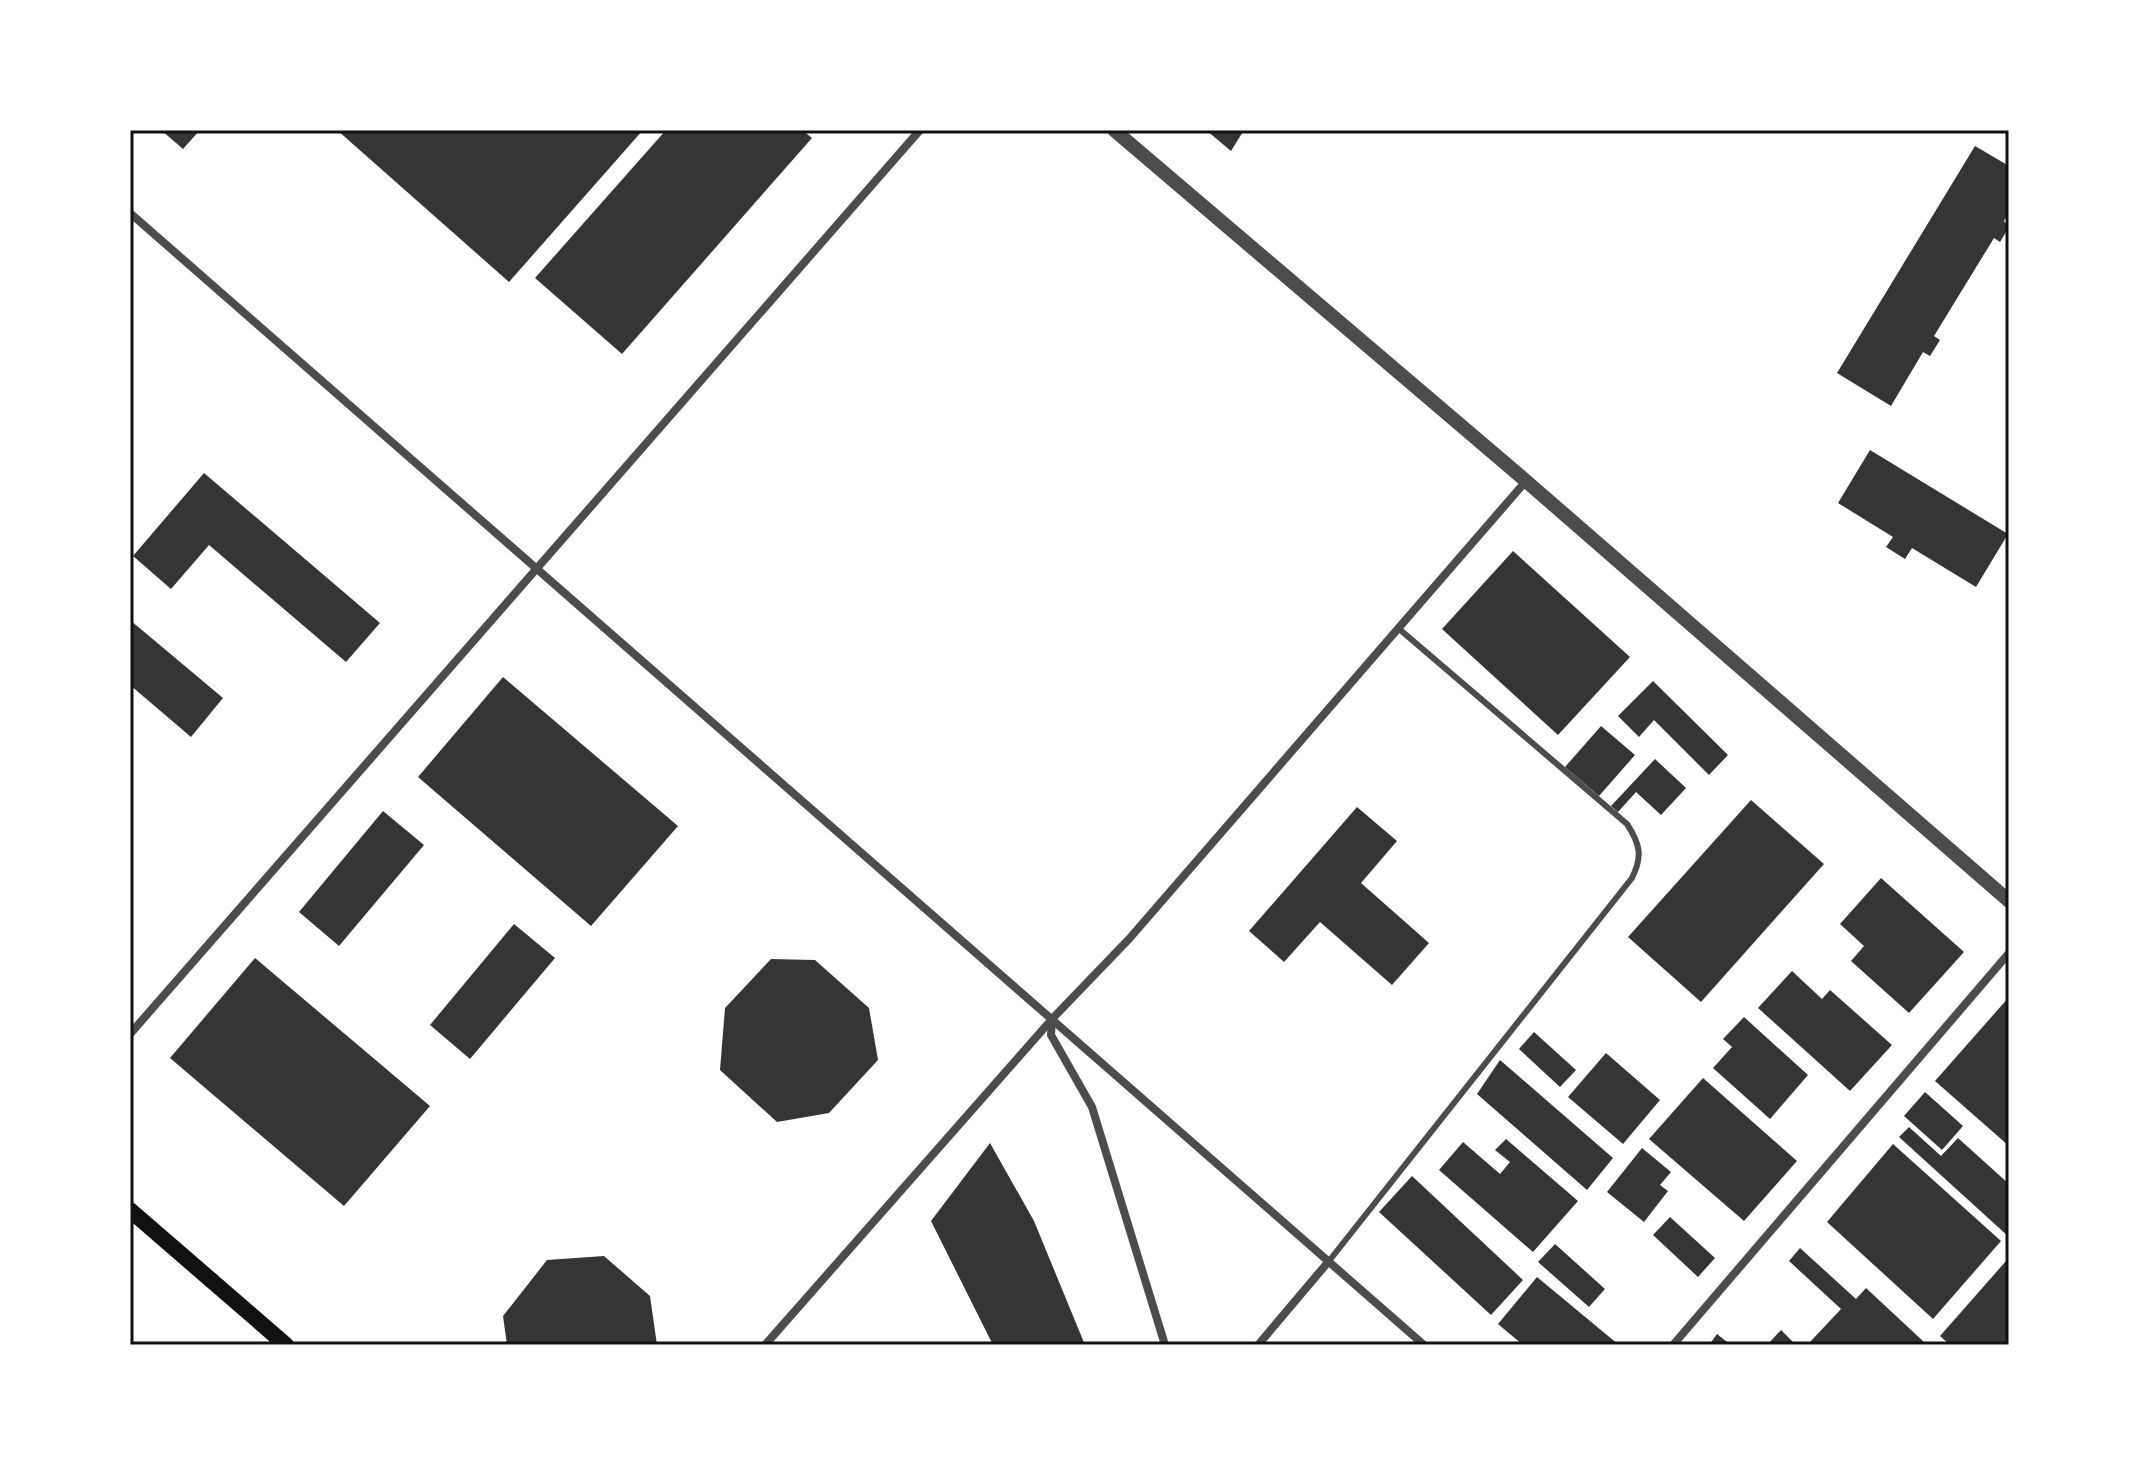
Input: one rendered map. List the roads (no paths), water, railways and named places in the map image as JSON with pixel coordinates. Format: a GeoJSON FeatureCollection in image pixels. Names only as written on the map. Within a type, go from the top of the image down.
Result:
{"type":"FeatureCollection","features":[{"type":"Feature","properties":{"kind":"main road"},"geometry":{"type":"LineString","coordinates":[[130,1210],[286,1345]]}},
{"type":"Feature","properties":{"kind":"street"},"geometry":{"type":"LineString","coordinates":[[130,1034],[920,130]]}},
{"type":"Feature","properties":{"kind":"street"},"geometry":{"type":"LineString","coordinates":[[1114,130],[1526,481],[2009,901]]}},
{"type":"Feature","properties":{"kind":"street"},"geometry":{"type":"LineString","coordinates":[[130,213],[1424,1345]]}},
{"type":"Feature","properties":{"kind":"street"},"geometry":{"type":"LineString","coordinates":[[765,1345],[1053,1018],[1129,939],[1526,481]]}},
{"type":"Feature","properties":{"kind":"street"},"geometry":{"type":"LineString","coordinates":[[1673,1345],[2009,953]]}},
{"type":"Feature","properties":{"kind":"street"},"geometry":{"type":"LineString","coordinates":[[1053,1018],[1051,1035],[1092,1107],[1165,1345]]}},
{"type":"Feature","properties":{"kind":"street"},"geometry":{"type":"LineString","coordinates":[[1258,1345],[1329,1261]]}},
{"type":"Feature","properties":{"kind":"lane"},"geometry":{"type":"LineString","coordinates":[[1329,1261],[1632,878],[1639,864],[1640,851],[1627,824],[1398,628]]}}]}
